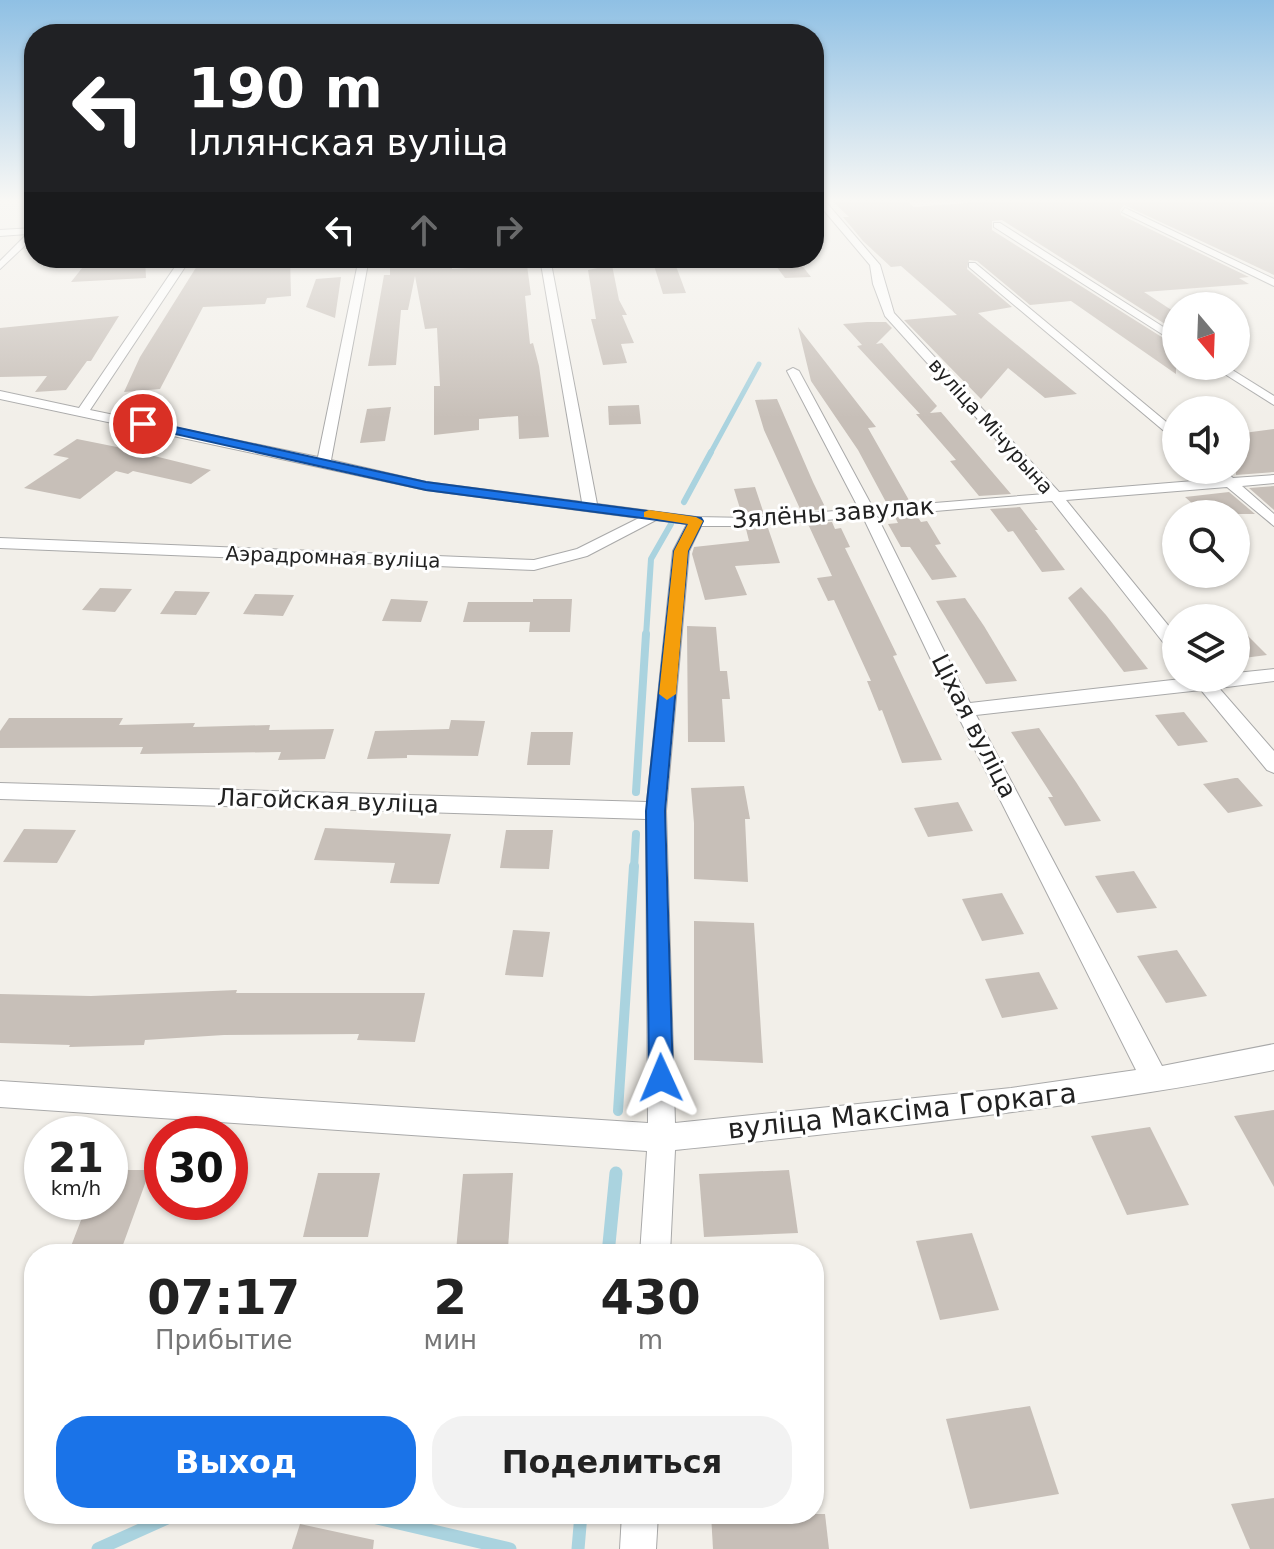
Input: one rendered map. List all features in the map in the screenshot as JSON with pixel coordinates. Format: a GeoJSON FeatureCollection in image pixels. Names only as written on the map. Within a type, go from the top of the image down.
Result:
{"type":"FeatureCollection","features":[{"type":"Feature","properties":{"kind":"street"},"geometry":{"type":"LineString","coordinates":[[83,411],[176,273]]}},
{"type":"Feature","properties":{"kind":"street"},"geometry":{"type":"LineString","coordinates":[[324,462],[361,273]]}},
{"type":"Feature","properties":{"kind":"street"},"geometry":{"type":"LineString","coordinates":[[548,273],[590,506]]}},
{"type":"Feature","properties":{"kind":"street","name":"вуліца Мічурына"},"geometry":{"type":"LineString","coordinates":[[876,273],[889,314],[1055,496],[1162,630]]}},
{"type":"Feature","properties":{"kind":"street"},"geometry":{"type":"LineString","coordinates":[[982,273],[1162,425]]}},
{"type":"Feature","properties":{"kind":"street"},"geometry":{"type":"LineString","coordinates":[[1072,273],[1162,331]]}},
{"type":"Feature","properties":{"kind":"street"},"geometry":{"type":"LineString","coordinates":[[1254,273],[1274,283]]}},
{"type":"Feature","properties":{"kind":"street","name":"Ціхая вуліца"},"geometry":{"type":"LineString","coordinates":[[793,371],[868,512],[964,710],[1155,1080]]}},
{"type":"Feature","properties":{"kind":"street"},"geometry":{"type":"LineString","coordinates":[[1240,380],[1274,401]]}},
{"type":"Feature","properties":{"kind":"street"},"geometry":{"type":"LineString","coordinates":[[0,395],[426,486],[696,521]]}},
{"type":"Feature","properties":{"kind":"street","name":"Зялёны завулак"},"geometry":{"type":"LineString","coordinates":[[1250,482],[1274,479]]}},
{"type":"Feature","properties":{"kind":"street","name":"Зялёны завулак"},"geometry":{"type":"LineString","coordinates":[[656,1244],[662,1138],[656,811],[681,551],[696,521],[750,522],[1232,484]]}},
{"type":"Feature","properties":{"kind":"street"},"geometry":{"type":"LineString","coordinates":[[1232,484],[1274,522]]}},
{"type":"Feature","properties":{"kind":"street","name":"Аэрадромная вуліца"},"geometry":{"type":"LineString","coordinates":[[0,543],[534,565],[562,562],[585,553],[655,515]]}},
{"type":"Feature","properties":{"kind":"street"},"geometry":{"type":"LineString","coordinates":[[1250,677],[1274,675]]}},
{"type":"Feature","properties":{"kind":"street"},"geometry":{"type":"LineString","coordinates":[[964,710],[1162,685]]}},
{"type":"Feature","properties":{"kind":"street"},"geometry":{"type":"LineString","coordinates":[[1213,692],[1274,765]]}},
{"type":"Feature","properties":{"kind":"street","name":"Лагойская вуліца"},"geometry":{"type":"LineString","coordinates":[[0,791],[656,811]]}},
{"type":"Feature","properties":{"kind":"street","name":"вуліца Максіма Горкага"},"geometry":{"type":"LineString","coordinates":[[0,1094],[662,1138],[1011,1101],[1155,1080],[1274,1057]]}},
{"type":"Feature","properties":{"kind":"street"},"geometry":{"type":"LineString","coordinates":[[638,1549],[639,1524]]}},
{"type":"Feature","properties":{"kind":"building"},"geometry":{"type":"Polygon","coordinates":[[[78,273],[146,273],[146,278],[71,282],[78,273]]]}},
{"type":"Feature","properties":{"kind":"building"},"geometry":{"type":"Polygon","coordinates":[[[192,273],[290,273],[291,296],[267,298],[265,304],[203,307],[160,389],[124,392],[140,357],[192,273]]]}},
{"type":"Feature","properties":{"kind":"building"},"geometry":{"type":"Polygon","coordinates":[[[528,273],[531,295],[525,296],[530,344],[533,343],[539,366],[549,437],[519,439],[518,416],[479,419],[479,430],[434,435],[434,386],[440,386],[437,328],[425,329],[415,276],[408,310],[401,310],[396,365],[368,366],[384,275],[528,273]]]}},
{"type":"Feature","properties":{"kind":"building"},"geometry":{"type":"Polygon","coordinates":[[[589,273],[614,273],[619,300],[627,315],[622,315],[634,343],[621,344],[627,363],[603,365],[591,319],[596,319],[589,273]]]}},
{"type":"Feature","properties":{"kind":"building"},"geometry":{"type":"Polygon","coordinates":[[[656,273],[679,273],[686,293],[663,294],[656,273]]]}},
{"type":"Feature","properties":{"kind":"building"},"geometry":{"type":"Polygon","coordinates":[[[781,273],[808,273],[811,277],[785,278],[781,273]]]}},
{"type":"Feature","properties":{"kind":"building"},"geometry":{"type":"Polygon","coordinates":[[[909,273],[972,273],[1012,307],[978,313],[1077,394],[1045,398],[1008,368],[981,399],[904,320],[957,315],[909,273]]]}},
{"type":"Feature","properties":{"kind":"building"},"geometry":{"type":"Polygon","coordinates":[[[992,273],[1061,273],[1162,337],[1162,364],[1071,301],[1030,305],[992,273]]]}},
{"type":"Feature","properties":{"kind":"building"},"geometry":{"type":"Polygon","coordinates":[[[1086,273],[1241,273],[1249,277],[1239,278],[1249,284],[1144,292],[1162,304],[1162,322],[1086,273]]]}},
{"type":"Feature","properties":{"kind":"building"},"geometry":{"type":"Polygon","coordinates":[[[341,277],[335,318],[306,307],[316,279],[341,277]]]}},
{"type":"Feature","properties":{"kind":"building"},"geometry":{"type":"Polygon","coordinates":[[[119,316],[91,361],[87,361],[66,390],[35,392],[47,376],[0,377],[0,328],[119,316]]]}},
{"type":"Feature","properties":{"kind":"building"},"geometry":{"type":"Polygon","coordinates":[[[886,322],[892,328],[876,344],[882,343],[937,406],[930,413],[941,412],[1011,494],[979,496],[950,461],[956,460],[916,414],[920,414],[857,346],[862,345],[843,324],[886,322]]]}},
{"type":"Feature","properties":{"kind":"building"},"geometry":{"type":"Polygon","coordinates":[[[798,327],[876,427],[868,428],[910,502],[887,504],[858,450],[811,381],[798,327]]]}},
{"type":"Feature","properties":{"kind":"building"},"geometry":{"type":"Polygon","coordinates":[[[777,399],[826,509],[801,511],[764,430],[755,400],[777,399]]]}},
{"type":"Feature","properties":{"kind":"building"},"geometry":{"type":"Polygon","coordinates":[[[639,405],[641,424],[609,425],[608,406],[639,405]]]}},
{"type":"Feature","properties":{"kind":"building"},"geometry":{"type":"Polygon","coordinates":[[[391,407],[385,441],[360,443],[367,409],[391,407]]]}},
{"type":"Feature","properties":{"kind":"building"},"geometry":{"type":"Polygon","coordinates":[[[1274,429],[1274,472],[1250,474],[1250,432],[1274,429]]]}},
{"type":"Feature","properties":{"kind":"building"},"geometry":{"type":"Polygon","coordinates":[[[77,439],[211,470],[191,484],[133,471],[128,474],[116,471],[80,499],[24,488],[69,458],[53,455],[77,439]]]}},
{"type":"Feature","properties":{"kind":"building"},"geometry":{"type":"Polygon","coordinates":[[[1274,486],[1274,510],[1249,488],[1274,486]]]}},
{"type":"Feature","properties":{"kind":"building"},"geometry":{"type":"Polygon","coordinates":[[[755,487],[764,514],[742,515],[734,489],[755,487]]]}},
{"type":"Feature","properties":{"kind":"building"},"geometry":{"type":"Polygon","coordinates":[[[1229,492],[1238,500],[1188,500],[1185,497],[1229,492]]]}},
{"type":"Feature","properties":{"kind":"building"},"geometry":{"type":"Polygon","coordinates":[[[1020,507],[1065,570],[1042,572],[1013,531],[1008,532],[990,509],[1020,507]]]}},
{"type":"Feature","properties":{"kind":"building"},"geometry":{"type":"Polygon","coordinates":[[[917,516],[921,522],[927,521],[941,544],[935,545],[957,577],[932,580],[910,547],[901,547],[888,524],[898,523],[895,517],[917,516]]]}},
{"type":"Feature","properties":{"kind":"building"},"geometry":{"type":"Polygon","coordinates":[[[832,522],[835,529],[841,528],[850,547],[845,548],[897,655],[893,656],[942,760],[902,763],[882,710],[879,711],[867,681],[871,681],[834,600],[828,601],[817,578],[832,576],[808,524],[832,522]]]}},
{"type":"Feature","properties":{"kind":"building"},"geometry":{"type":"Polygon","coordinates":[[[768,528],[780,563],[735,566],[747,595],[705,600],[692,554],[694,547],[749,541],[746,529],[768,528]]]}},
{"type":"Feature","properties":{"kind":"building"},"geometry":{"type":"Polygon","coordinates":[[[1081,587],[1148,669],[1124,672],[1068,598],[1081,587]]]}},
{"type":"Feature","properties":{"kind":"building"},"geometry":{"type":"Polygon","coordinates":[[[100,588],[132,589],[115,612],[82,610],[100,588]]]}},
{"type":"Feature","properties":{"kind":"building"},"geometry":{"type":"Polygon","coordinates":[[[175,591],[210,592],[196,615],[160,614],[175,591]]]}},
{"type":"Feature","properties":{"kind":"building"},"geometry":{"type":"Polygon","coordinates":[[[255,594],[294,595],[283,616],[243,614],[255,594]]]}},
{"type":"Feature","properties":{"kind":"building"},"geometry":{"type":"Polygon","coordinates":[[[965,598],[1017,681],[986,684],[936,601],[965,598]]]}},
{"type":"Feature","properties":{"kind":"building"},"geometry":{"type":"Polygon","coordinates":[[[391,599],[428,601],[421,622],[382,621],[391,599]]]}},
{"type":"Feature","properties":{"kind":"building"},"geometry":{"type":"Polygon","coordinates":[[[533,599],[572,599],[570,632],[529,632],[530,622],[463,622],[468,602],[533,602],[533,599]]]}},
{"type":"Feature","properties":{"kind":"building"},"geometry":{"type":"Polygon","coordinates":[[[687,626],[716,627],[720,671],[727,671],[730,699],[722,699],[725,742],[688,742],[687,626]]]}},
{"type":"Feature","properties":{"kind":"building"},"geometry":{"type":"Polygon","coordinates":[[[1250,638],[1267,655],[1250,657],[1250,638]]]}},
{"type":"Feature","properties":{"kind":"building"},"geometry":{"type":"Polygon","coordinates":[[[1184,712],[1208,742],[1178,746],[1155,715],[1184,712]]]}},
{"type":"Feature","properties":{"kind":"building"},"geometry":{"type":"Polygon","coordinates":[[[9,718],[123,718],[119,725],[195,723],[193,727],[270,725],[269,730],[334,729],[325,759],[278,760],[281,752],[140,754],[143,747],[0,748],[0,731],[9,718]]]}},
{"type":"Feature","properties":{"kind":"building"},"geometry":{"type":"Polygon","coordinates":[[[451,720],[485,721],[478,756],[407,755],[407,758],[367,759],[375,731],[449,729],[451,720]]]}},
{"type":"Feature","properties":{"kind":"building"},"geometry":{"type":"Polygon","coordinates":[[[1039,728],[1101,821],[1065,826],[1048,797],[1053,797],[1011,732],[1039,728]]]}},
{"type":"Feature","properties":{"kind":"building"},"geometry":{"type":"Polygon","coordinates":[[[531,732],[573,732],[570,765],[527,765],[531,732]]]}},
{"type":"Feature","properties":{"kind":"building"},"geometry":{"type":"Polygon","coordinates":[[[1238,778],[1263,806],[1228,813],[1203,784],[1238,778]]]}},
{"type":"Feature","properties":{"kind":"building"},"geometry":{"type":"Polygon","coordinates":[[[744,786],[750,819],[745,819],[748,882],[694,879],[691,788],[744,786]]]}},
{"type":"Feature","properties":{"kind":"building"},"geometry":{"type":"Polygon","coordinates":[[[958,802],[973,831],[928,837],[914,808],[958,802]]]}},
{"type":"Feature","properties":{"kind":"building"},"geometry":{"type":"Polygon","coordinates":[[[325,828],[451,834],[439,884],[390,883],[395,863],[314,860],[325,828]]]}},
{"type":"Feature","properties":{"kind":"building"},"geometry":{"type":"Polygon","coordinates":[[[24,829],[76,830],[57,863],[3,862],[24,829]]]}},
{"type":"Feature","properties":{"kind":"building"},"geometry":{"type":"Polygon","coordinates":[[[506,830],[553,830],[549,869],[500,868],[506,830]]]}},
{"type":"Feature","properties":{"kind":"building"},"geometry":{"type":"Polygon","coordinates":[[[1134,871],[1157,908],[1117,913],[1095,876],[1134,871]]]}},
{"type":"Feature","properties":{"kind":"building"},"geometry":{"type":"Polygon","coordinates":[[[1002,893],[1024,934],[982,941],[962,899],[1002,893]]]}},
{"type":"Feature","properties":{"kind":"building"},"geometry":{"type":"Polygon","coordinates":[[[694,921],[754,923],[763,1063],[694,1060],[694,921]]]}},
{"type":"Feature","properties":{"kind":"building"},"geometry":{"type":"Polygon","coordinates":[[[513,930],[550,932],[543,977],[505,975],[513,930]]]}},
{"type":"Feature","properties":{"kind":"building"},"geometry":{"type":"Polygon","coordinates":[[[1177,950],[1207,996],[1166,1003],[1137,956],[1177,950]]]}},
{"type":"Feature","properties":{"kind":"building"},"geometry":{"type":"Polygon","coordinates":[[[1039,972],[1058,1009],[1002,1018],[985,979],[1039,972]]]}},
{"type":"Feature","properties":{"kind":"building"},"geometry":{"type":"Polygon","coordinates":[[[237,990],[236,993],[425,993],[415,1042],[357,1040],[359,1034],[224,1035],[145,1040],[144,1045],[69,1047],[0,1043],[0,994],[91,996],[237,990]]]}},
{"type":"Feature","properties":{"kind":"building"},"geometry":{"type":"Polygon","coordinates":[[[1274,1110],[1274,1187],[1234,1116],[1274,1110]]]}},
{"type":"Feature","properties":{"kind":"building"},"geometry":{"type":"Polygon","coordinates":[[[1150,1127],[1189,1205],[1127,1215],[1091,1136],[1150,1127]]]}},
{"type":"Feature","properties":{"kind":"building"},"geometry":{"type":"Polygon","coordinates":[[[128,1170],[144,1170],[144,1187],[123,1244],[72,1244],[81,1220],[128,1220],[128,1170]]]}},
{"type":"Feature","properties":{"kind":"building"},"geometry":{"type":"Polygon","coordinates":[[[789,1170],[798,1233],[704,1237],[699,1174],[789,1170]]]}},
{"type":"Feature","properties":{"kind":"building"},"geometry":{"type":"Polygon","coordinates":[[[318,1173],[380,1173],[368,1237],[303,1237],[318,1173]]]}},
{"type":"Feature","properties":{"kind":"building"},"geometry":{"type":"Polygon","coordinates":[[[513,1173],[508,1244],[457,1244],[463,1174],[513,1173]]]}},
{"type":"Feature","properties":{"kind":"building"},"geometry":{"type":"Polygon","coordinates":[[[972,1233],[999,1310],[940,1320],[916,1241],[972,1233]]]}},
{"type":"Feature","properties":{"kind":"building"},"geometry":{"type":"Polygon","coordinates":[[[1030,1406],[1059,1494],[970,1509],[946,1419],[1030,1406]]]}},
{"type":"Feature","properties":{"kind":"building"},"geometry":{"type":"Polygon","coordinates":[[[1274,1498],[1274,1549],[1250,1549],[1231,1504],[1274,1498]]]}},
{"type":"Feature","properties":{"kind":"building"},"geometry":{"type":"Polygon","coordinates":[[[825,1514],[829,1549],[713,1549],[712,1524],[824,1524],[825,1514]]]}},
{"type":"Feature","properties":{"kind":"building"},"geometry":{"type":"Polygon","coordinates":[[[300,1524],[374,1540],[373,1549],[292,1549],[300,1524]]]}},
{"type":"Feature","properties":{"kind":"waterway"},"geometry":{"type":"LineString","coordinates":[[710,454],[759,364]]}},
{"type":"Feature","properties":{"kind":"waterway"},"geometry":{"type":"LineString","coordinates":[[684,502],[711,452]]}},
{"type":"Feature","properties":{"kind":"waterway"},"geometry":{"type":"LineString","coordinates":[[646,636],[651,559],[671,524]]}},
{"type":"Feature","properties":{"kind":"waterway"},"geometry":{"type":"LineString","coordinates":[[636,792],[646,634]]}},
{"type":"Feature","properties":{"kind":"waterway"},"geometry":{"type":"LineString","coordinates":[[634,868],[636,834]]}},
{"type":"Feature","properties":{"kind":"waterway"},"geometry":{"type":"LineString","coordinates":[[618,1111],[634,866]]}},
{"type":"Feature","properties":{"kind":"waterway"},"geometry":{"type":"LineString","coordinates":[[609,1244],[616,1173]]}},
{"type":"Feature","properties":{"kind":"waterway"},"geometry":{"type":"LineString","coordinates":[[98,1549],[154,1524]]}},
{"type":"Feature","properties":{"kind":"waterway"},"geometry":{"type":"LineString","coordinates":[[403,1524],[510,1549]]}},
{"type":"Feature","properties":{"kind":"waterway"},"geometry":{"type":"LineString","coordinates":[[578,1549],[580,1524]]}},
{"type":"Feature","properties":{"kind":"slow traffic"},"geometry":{"type":"LineString","coordinates":[[649,514],[696,521],[681,551],[667,694]]}},
{"type":"Feature","properties":{"kind":"route"},"geometry":{"type":"LineString","coordinates":[[143,424],[426,486],[696,521],[681,551],[656,811],[661,1078]]}}]}
